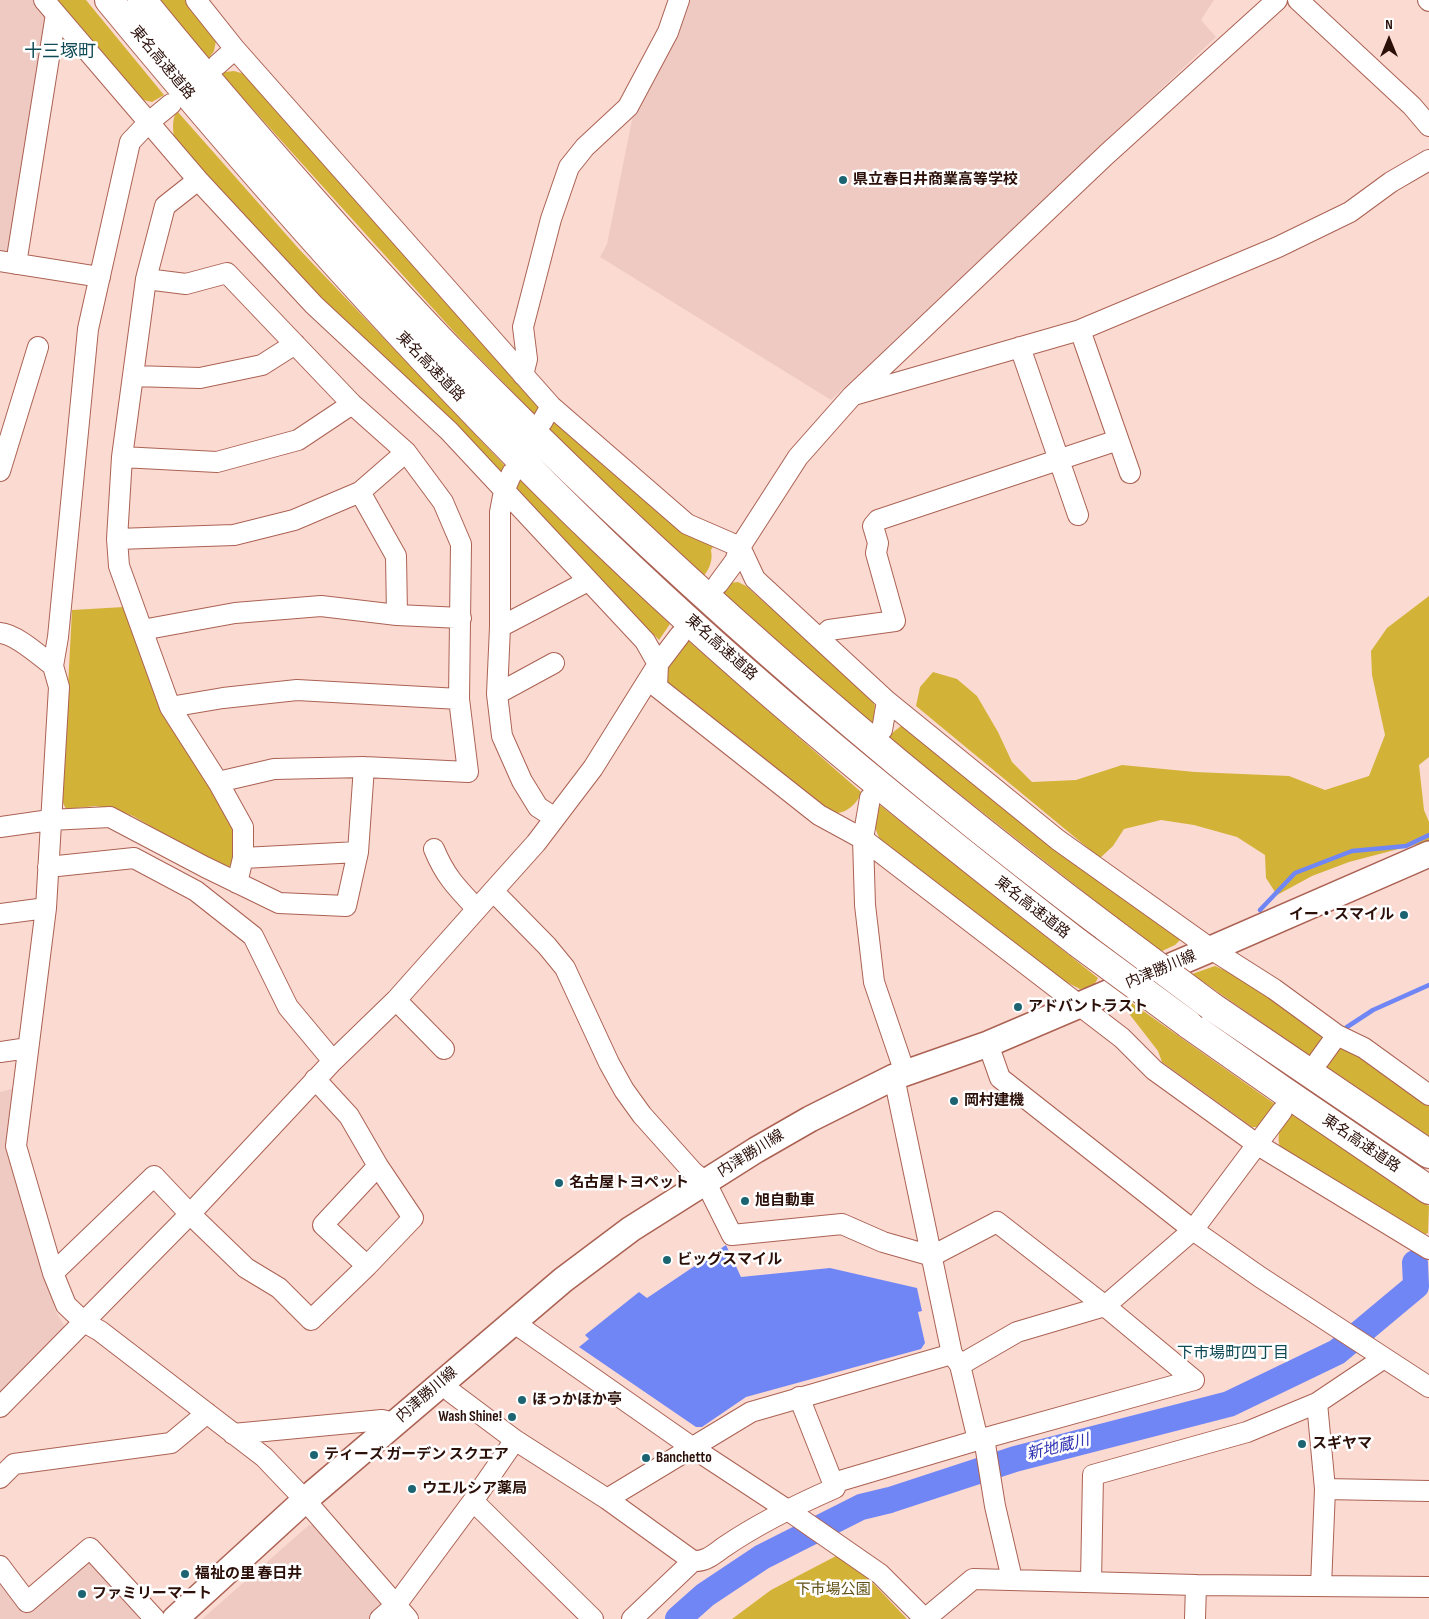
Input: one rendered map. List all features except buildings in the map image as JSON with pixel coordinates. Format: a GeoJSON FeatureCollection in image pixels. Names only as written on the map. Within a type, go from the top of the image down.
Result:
{"type":"FeatureCollection","features":[{"type":"Feature","properties":{"kind":"highway","name":"東名高速道路"},"geometry":{"type":"LineString","coordinates":[[109,0],[179,85],[347,278],[451,388],[600,538],[698,628],[791,711],[908,810],[1078,943],[1188,1024],[1429,1190]]}},
{"type":"Feature","properties":{"kind":"highway","name":"東名高速道路"},"geometry":{"type":"LineString","coordinates":[[142,0],[274,157],[448,348],[570,469],[714,604],[812,691],[1016,860],[1211,1006],[1429,1154]]}},
{"type":"Feature","properties":{"kind":"main road","name":"内津勝川線"},"geometry":{"type":"LineString","coordinates":[[175,1619],[305,1500],[563,1280],[631,1229],[810,1119],[900,1075],[988,1044],[1211,950],[1429,854]]}},
{"type":"Feature","properties":{"kind":"street"},"geometry":{"type":"LineString","coordinates":[[196,0],[235,50],[523,375],[546,414],[687,524],[740,547],[755,579],[887,701],[1058,840],[1211,950],[1274,989],[1337,1035],[1364,1048],[1429,1094]]}},
{"type":"Feature","properties":{"kind":"street"},"geometry":{"type":"LineString","coordinates":[[523,375],[527,359],[523,327],[551,219],[570,167],[585,147],[628,107],[668,32],[680,0]]}},
{"type":"Feature","properties":{"kind":"street"},"geometry":{"type":"LineString","coordinates":[[718,584],[735,561],[740,547],[798,457],[852,396],[1107,154],[1277,0]]}},
{"type":"Feature","properties":{"kind":"street"},"geometry":{"type":"LineString","coordinates":[[1298,0],[1412,106],[1429,126]]}},
{"type":"Feature","properties":{"kind":"street"},"geometry":{"type":"LineString","coordinates":[[50,7],[198,180],[314,304],[449,430],[588,582],[645,640],[658,664],[657,687],[819,815],[863,839],[1122,1038],[1154,1070],[1258,1145],[1429,1249]]}},
{"type":"Feature","properties":{"kind":"street"},"geometry":{"type":"LineString","coordinates":[[50,7],[8,262],[100,277]]}},
{"type":"Feature","properties":{"kind":"street"},"geometry":{"type":"LineString","coordinates":[[216,66],[235,50]]}},
{"type":"Feature","properties":{"kind":"street"},"geometry":{"type":"LineString","coordinates":[[171,104],[148,123],[130,142],[88,329],[58,637],[53,666],[59,687],[46,908],[16,1146],[53,1273],[66,1305],[84,1322],[100,1331],[264,1457],[305,1500],[402,1612]]}},
{"type":"Feature","properties":{"kind":"street"},"geometry":{"type":"LineString","coordinates":[[852,396],[1080,330],[1278,247],[1350,212],[1391,182],[1429,160]]}},
{"type":"Feature","properties":{"kind":"street"},"geometry":{"type":"LineString","coordinates":[[198,180],[166,206],[146,279],[122,457],[117,539],[120,566],[170,707],[218,782],[243,827],[243,858],[237,883]]}},
{"type":"Feature","properties":{"kind":"street"},"geometry":{"type":"LineString","coordinates":[[146,279],[186,284],[228,273],[352,404],[406,452],[443,502],[461,544],[459,699],[468,772],[364,767],[274,769],[218,782]]}},
{"type":"Feature","properties":{"kind":"street"},"geometry":{"type":"LineString","coordinates":[[1080,330],[1130,473]]}},
{"type":"Feature","properties":{"kind":"street"},"geometry":{"type":"LineString","coordinates":[[133,376],[200,378],[262,365],[295,344]]}},
{"type":"Feature","properties":{"kind":"street"},"geometry":{"type":"LineString","coordinates":[[0,471],[38,347]]}},
{"type":"Feature","properties":{"kind":"street"},"geometry":{"type":"LineString","coordinates":[[1020,347],[1078,515]]}},
{"type":"Feature","properties":{"kind":"street"},"geometry":{"type":"LineString","coordinates":[[122,457],[217,462],[298,440],[352,404]]}},
{"type":"Feature","properties":{"kind":"street"},"geometry":{"type":"LineString","coordinates":[[820,639],[829,630],[895,621],[876,553],[878,543],[873,526],[878,520],[1118,440]]}},
{"type":"Feature","properties":{"kind":"street"},"geometry":{"type":"LineString","coordinates":[[117,539],[234,535],[294,520],[360,492],[406,452]]}},
{"type":"Feature","properties":{"kind":"street"},"geometry":{"type":"LineString","coordinates":[[512,473],[504,491],[500,512],[500,627],[497,694],[502,736],[522,781],[538,807],[555,818]]}},
{"type":"Feature","properties":{"kind":"street"},"geometry":{"type":"LineString","coordinates":[[360,492],[396,556],[397,615]]}},
{"type":"Feature","properties":{"kind":"street"},"geometry":{"type":"LineString","coordinates":[[500,627],[588,582]]}},
{"type":"Feature","properties":{"kind":"street"},"geometry":{"type":"LineString","coordinates":[[142,630],[235,613],[321,606],[397,615],[461,618]]}},
{"type":"Feature","properties":{"kind":"street"},"geometry":{"type":"LineString","coordinates":[[0,633],[6,634],[26,646],[53,666]]}},
{"type":"Feature","properties":{"kind":"street"},"geometry":{"type":"LineString","coordinates":[[0,1407],[190,1214],[333,1061],[396,1000],[493,891],[555,818],[593,768],[658,664],[680,635]]}},
{"type":"Feature","properties":{"kind":"street"},"geometry":{"type":"LineString","coordinates":[[497,694],[554,663]]}},
{"type":"Feature","properties":{"kind":"street"},"geometry":{"type":"LineString","coordinates":[[170,707],[223,698],[297,690],[459,699]]}},
{"type":"Feature","properties":{"kind":"street"},"geometry":{"type":"LineString","coordinates":[[882,730],[887,701]]}},
{"type":"Feature","properties":{"kind":"street"},"geometry":{"type":"LineString","coordinates":[[0,827],[50,820],[110,817],[278,903],[346,906],[358,852],[364,767]]}},
{"type":"Feature","properties":{"kind":"street"},"geometry":{"type":"LineString","coordinates":[[870,798],[863,839],[865,905],[874,982],[900,1075],[932,1256],[956,1359],[981,1439],[1012,1579]]}},
{"type":"Feature","properties":{"kind":"street"},"geometry":{"type":"LineString","coordinates":[[434,849],[441,866],[451,882],[477,909]]}},
{"type":"Feature","properties":{"kind":"street"},"geometry":{"type":"LineString","coordinates":[[243,858],[358,852]]}},
{"type":"Feature","properties":{"kind":"street"},"geometry":{"type":"LineString","coordinates":[[48,867],[134,858],[196,891],[253,936],[288,1007],[333,1061]]}},
{"type":"Feature","properties":{"kind":"street"},"geometry":{"type":"LineString","coordinates":[[493,891],[548,946],[565,968],[609,1063],[624,1090],[642,1115],[706,1183],[732,1235],[842,1224],[883,1242],[932,1256],[997,1222],[1105,1306],[1194,1380],[981,1439],[833,1483]]}},
{"type":"Feature","properties":{"kind":"street"},"geometry":{"type":"LineString","coordinates":[[0,914],[46,908]]}},
{"type":"Feature","properties":{"kind":"street"},"geometry":{"type":"LineString","coordinates":[[396,1000],[444,1049]]}},
{"type":"Feature","properties":{"kind":"street"},"geometry":{"type":"LineString","coordinates":[[1319,1060],[1337,1035]]}},
{"type":"Feature","properties":{"kind":"street"},"geometry":{"type":"LineString","coordinates":[[988,1044],[1000,1078],[1192,1230],[1260,1277],[1429,1387]]}},
{"type":"Feature","properties":{"kind":"street"},"geometry":{"type":"LineString","coordinates":[[0,1052],[28,1048]]}},
{"type":"Feature","properties":{"kind":"street"},"geometry":{"type":"LineString","coordinates":[[53,1273],[154,1176],[246,1268],[278,1288],[311,1320],[413,1218],[378,1166],[349,1116],[315,1080]]}},
{"type":"Feature","properties":{"kind":"street"},"geometry":{"type":"LineString","coordinates":[[607,1499],[751,1412],[800,1397],[956,1359],[1017,1332],[1105,1306],[1192,1230],[1282,1111]]}},
{"type":"Feature","properties":{"kind":"street"},"geometry":{"type":"LineString","coordinates":[[367,1266],[323,1225],[378,1166]]}},
{"type":"Feature","properties":{"kind":"street"},"geometry":{"type":"LineString","coordinates":[[512,1322],[693,1448],[880,1574],[925,1619],[973,1579],[1196,1585],[1429,1587]]}},
{"type":"Feature","properties":{"kind":"street"},"geometry":{"type":"LineString","coordinates":[[1091,1582],[1093,1475],[1248,1432],[1317,1403],[1380,1355]]}},
{"type":"Feature","properties":{"kind":"street"},"geometry":{"type":"LineString","coordinates":[[451,1392],[515,1440],[607,1499],[693,1561]]}},
{"type":"Feature","properties":{"kind":"street"},"geometry":{"type":"LineString","coordinates":[[632,1619],[693,1561],[706,1560],[739,1537],[835,1488],[800,1397]]}},
{"type":"Feature","properties":{"kind":"street"},"geometry":{"type":"LineString","coordinates":[[1317,1403],[1325,1489],[1321,1586]]}},
{"type":"Feature","properties":{"kind":"street"},"geometry":{"type":"LineString","coordinates":[[0,1478],[14,1464],[170,1443],[207,1413]]}},
{"type":"Feature","properties":{"kind":"street"},"geometry":{"type":"LineString","coordinates":[[233,1434],[382,1420],[394,1423]]}},
{"type":"Feature","properties":{"kind":"street"},"geometry":{"type":"LineString","coordinates":[[380,1619],[402,1612],[473,1501],[515,1440]]}},
{"type":"Feature","properties":{"kind":"street"},"geometry":{"type":"LineString","coordinates":[[1325,1489],[1429,1490]]}},
{"type":"Feature","properties":{"kind":"street"},"geometry":{"type":"LineString","coordinates":[[473,1501],[593,1619]]}},
{"type":"Feature","properties":{"kind":"street"},"geometry":{"type":"LineString","coordinates":[[0,1566],[27,1602],[90,1548],[155,1619]]}},
{"type":"Feature","properties":{"kind":"street"},"geometry":{"type":"LineString","coordinates":[[1195,1619],[1196,1585]]}},
{"type":"Feature","properties":{"kind":"shaded area"},"geometry":{"type":"Polygon","coordinates":[[[0,0],[35,0],[48,19],[10,252],[0,255],[0,0]]]}},
{"type":"Feature","properties":{"kind":"shaded area","name":"県立春日井商業高等学校"},"geometry":{"type":"Polygon","coordinates":[[[686,0],[1214,0],[1201,20],[1216,37],[831,400],[600,257],[607,244],[633,115],[686,0]]]}},
{"type":"Feature","properties":{"kind":"shaded area"},"geometry":{"type":"Polygon","coordinates":[[[15,1088],[7,1141],[56,1312],[67,1330],[0,1395],[0,1092],[15,1088]]]}},
{"type":"Feature","properties":{"kind":"shaded area"},"geometry":{"type":"Polygon","coordinates":[[[309,1525],[317,1525],[399,1619],[202,1619],[309,1525]]]}},
{"type":"Feature","properties":{"kind":"shaded area"},"geometry":{"type":"Polygon","coordinates":[[[92,1559],[144,1619],[0,1619],[0,1578],[25,1611],[92,1559]]]}},
{"type":"Feature","properties":{"kind":"green space"},"geometry":{"type":"Polygon","coordinates":[[[57,0],[86,0],[164,95],[152,102],[143,100],[57,0]]]}},
{"type":"Feature","properties":{"kind":"green space"},"geometry":{"type":"Polygon","coordinates":[[[160,0],[189,0],[216,41],[214,51],[208,59],[160,0]]]}},
{"type":"Feature","properties":{"kind":"green space"},"geometry":{"type":"Polygon","coordinates":[[[234,71],[248,75],[542,403],[538,418],[456,334],[222,75],[225,72],[234,71]]]}},
{"type":"Feature","properties":{"kind":"green space"},"geometry":{"type":"Polygon","coordinates":[[[177,111],[299,249],[508,469],[499,473],[361,344],[175,143],[173,122],[177,111]]]}},
{"type":"Feature","properties":{"kind":"green space"},"geometry":{"type":"Polygon","coordinates":[[[557,417],[716,542],[711,550],[710,564],[703,577],[544,425],[557,417]]]}},
{"type":"Feature","properties":{"kind":"green space"},"geometry":{"type":"Polygon","coordinates":[[[516,476],[670,624],[659,640],[513,493],[516,476]]]}},
{"type":"Feature","properties":{"kind":"green space"},"geometry":{"type":"Polygon","coordinates":[[[738,582],[746,586],[809,642],[862,684],[875,706],[873,725],[718,589],[728,583],[738,582]]]}},
{"type":"Feature","properties":{"kind":"green space"},"geometry":{"type":"Polygon","coordinates":[[[1429,596],[1429,757],[1419,765],[1424,810],[1429,822],[1429,841],[1349,862],[1312,876],[1277,895],[1266,878],[1265,855],[1237,837],[1194,825],[1161,820],[1124,829],[1113,846],[1100,858],[916,706],[920,687],[933,672],[957,679],[977,696],[998,732],[1012,762],[1032,782],[1076,780],[1122,765],[1195,772],[1289,776],[1325,790],[1369,776],[1385,735],[1372,675],[1371,651],[1387,628],[1429,596]]]}},
{"type":"Feature","properties":{"kind":"green space"},"geometry":{"type":"Polygon","coordinates":[[[124,607],[236,830],[235,854],[231,866],[220,867],[133,816],[117,810],[96,806],[66,809],[62,801],[72,610],[124,607]]]}},
{"type":"Feature","properties":{"kind":"green space"},"geometry":{"type":"Polygon","coordinates":[[[684,637],[861,792],[855,803],[840,813],[823,810],[663,680],[661,670],[684,637]]]}},
{"type":"Feature","properties":{"kind":"green space"},"geometry":{"type":"Polygon","coordinates":[[[901,726],[910,727],[1181,939],[1175,945],[1160,952],[887,737],[901,726]]]}},
{"type":"Feature","properties":{"kind":"green space"},"geometry":{"type":"Polygon","coordinates":[[[876,802],[1098,978],[1093,987],[1080,989],[1033,965],[885,847],[878,836],[875,826],[876,802]]]}},
{"type":"Feature","properties":{"kind":"green space"},"geometry":{"type":"Polygon","coordinates":[[[1215,966],[1266,989],[1320,1026],[1323,1040],[1314,1059],[1192,974],[1215,966]]]}},
{"type":"Feature","properties":{"kind":"green space"},"geometry":{"type":"Polygon","coordinates":[[[1129,1001],[1279,1107],[1258,1127],[1252,1127],[1162,1062],[1158,1051],[1127,1011],[1129,1001]]]}},
{"type":"Feature","properties":{"kind":"green space"},"geometry":{"type":"Polygon","coordinates":[[[1352,1048],[1429,1100],[1429,1136],[1321,1065],[1336,1049],[1352,1048]]]}},
{"type":"Feature","properties":{"kind":"green space"},"geometry":{"type":"Polygon","coordinates":[[[1289,1112],[1429,1206],[1428,1233],[1421,1236],[1280,1148],[1280,1129],[1289,1112]]]}},
{"type":"Feature","properties":{"kind":"green space","name":"下市場公園"},"geometry":{"type":"Polygon","coordinates":[[[838,1555],[872,1582],[907,1619],[732,1619],[771,1590],[838,1555]]]}},
{"type":"Feature","properties":{"kind":"water"},"geometry":{"type":"Polygon","coordinates":[[[726,1245],[741,1277],[830,1268],[917,1288],[922,1311],[918,1312],[925,1343],[921,1349],[746,1397],[702,1427],[696,1427],[579,1347],[589,1339],[585,1335],[639,1292],[647,1298],[726,1245]]]}},
{"type":"Feature","properties":{"kind":"waterway"},"geometry":{"type":"LineString","coordinates":[[1260,910],[1295,873],[1352,851],[1406,846],[1429,835]]}},
{"type":"Feature","properties":{"kind":"waterway"},"geometry":{"type":"LineString","coordinates":[[1347,1027],[1373,1010],[1429,985]]}},
{"type":"Feature","properties":{"kind":"waterway","name":"新地蔵川"},"geometry":{"type":"LineString","coordinates":[[678,1619],[705,1595],[762,1557],[861,1507],[890,1500],[1015,1459],[1229,1404],[1337,1352],[1416,1286],[1415,1263]]}},
{"type":"Feature","properties":{"kind":"place","name":"県立春日井商業高等学校"},"geometry":{"type":"Point","coordinates":[843,180]}},
{"type":"Feature","properties":{"kind":"place","name":"イー・スマイル"},"geometry":{"type":"Point","coordinates":[1404,915]}},
{"type":"Feature","properties":{"kind":"place","name":"アドバントラスト"},"geometry":{"type":"Point","coordinates":[1018,1007]}},
{"type":"Feature","properties":{"kind":"place","name":"岡村建機"},"geometry":{"type":"Point","coordinates":[954,1101]}},
{"type":"Feature","properties":{"kind":"place","name":"名古屋トヨペット"},"geometry":{"type":"Point","coordinates":[559,1183]}},
{"type":"Feature","properties":{"kind":"place","name":"旭自動車"},"geometry":{"type":"Point","coordinates":[745,1201]}},
{"type":"Feature","properties":{"kind":"place","name":"ビッグスマイル"},"geometry":{"type":"Point","coordinates":[667,1260]}},
{"type":"Feature","properties":{"kind":"place","name":"ほっかほか亭"},"geometry":{"type":"Point","coordinates":[522,1400]}},
{"type":"Feature","properties":{"kind":"place","name":"Wash Shine!"},"geometry":{"type":"Point","coordinates":[512,1417]}},
{"type":"Feature","properties":{"kind":"place","name":"スギヤマ"},"geometry":{"type":"Point","coordinates":[1302,1444]}},
{"type":"Feature","properties":{"kind":"place","name":"ティーズ ガーデン スクエア"},"geometry":{"type":"Point","coordinates":[314,1455]}},
{"type":"Feature","properties":{"kind":"place","name":"Banchetto"},"geometry":{"type":"Point","coordinates":[646,1458]}},
{"type":"Feature","properties":{"kind":"place","name":"ウエルシア薬局"},"geometry":{"type":"Point","coordinates":[412,1489]}},
{"type":"Feature","properties":{"kind":"place","name":"福祉の里 春日井"},"geometry":{"type":"Point","coordinates":[185,1574]}},
{"type":"Feature","properties":{"kind":"place","name":"ファミリーマート"},"geometry":{"type":"Point","coordinates":[82,1594]}},
{"type":"Feature","properties":{"kind":"district","name":"十三塚町"},"geometry":{"type":"Point","coordinates":[60,52]}},
{"type":"Feature","properties":{"kind":"district","name":"下市場町四丁目"},"geometry":{"type":"Point","coordinates":[1233,1354]}}]}
